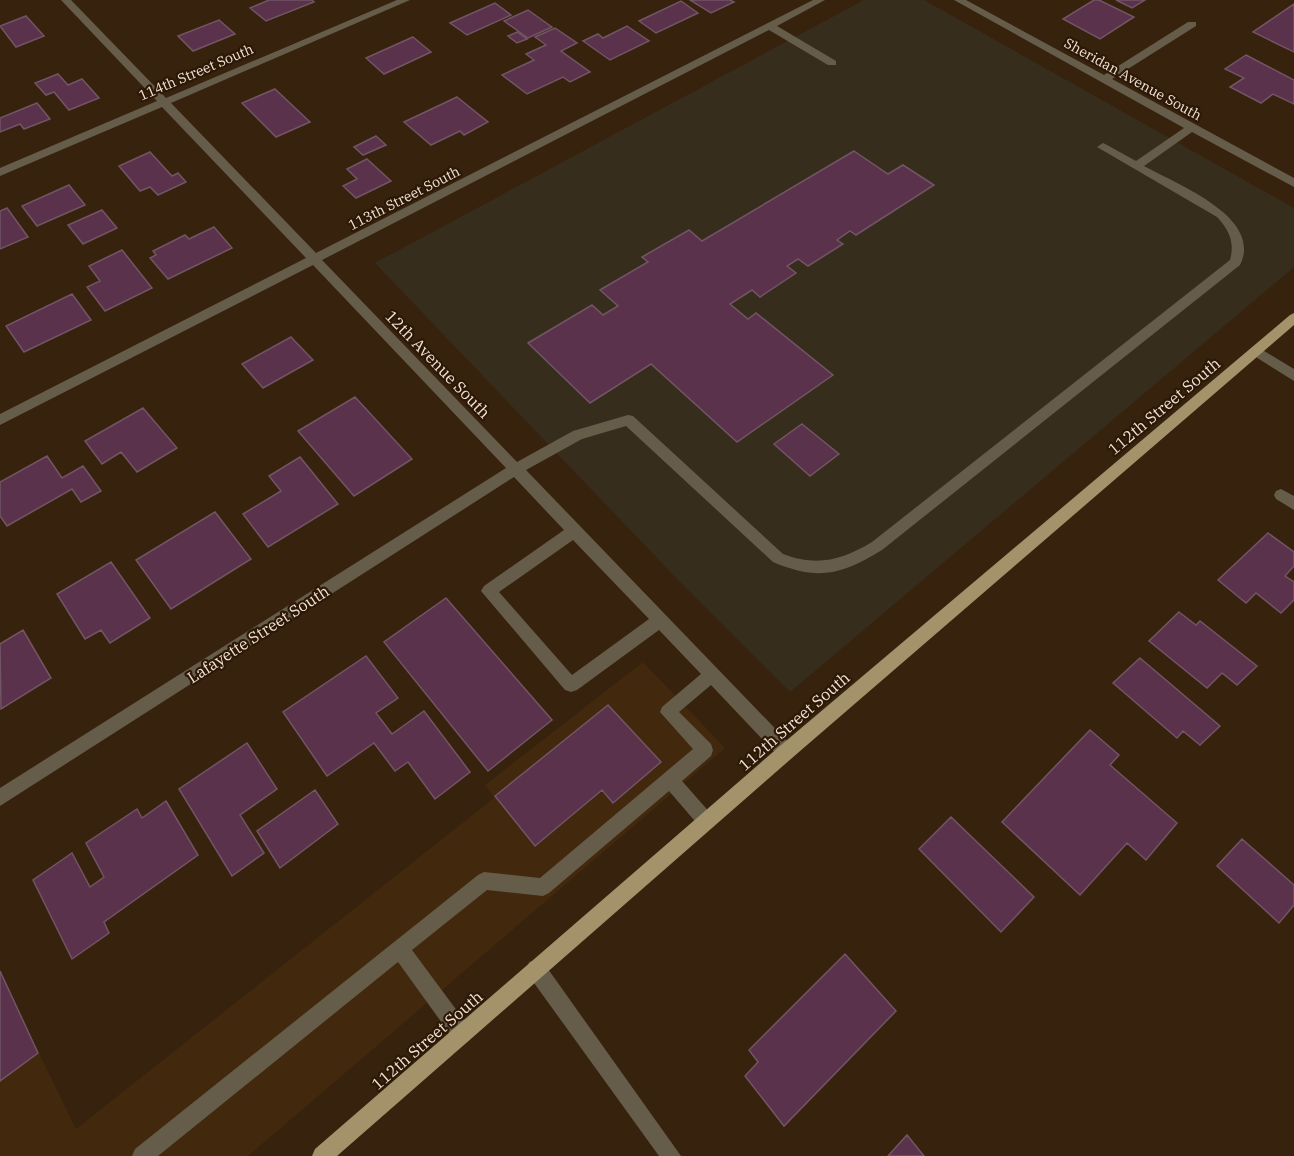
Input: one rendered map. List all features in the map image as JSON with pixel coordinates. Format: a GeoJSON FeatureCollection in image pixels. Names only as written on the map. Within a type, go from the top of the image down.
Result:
{"type":"FeatureCollection","features":[{"type":"Feature","properties":{"kind":"main road","name":"112th Street South"},"geometry":{"type":"LineString","coordinates":[[322,1156],[786,752],[1294,318]]}},
{"type":"Feature","properties":{"kind":"street","name":"12th Avenue South"},"geometry":{"type":"LineString","coordinates":[[66,0],[786,752]]}},
{"type":"Feature","properties":{"kind":"street","name":"114th Street South"},"geometry":{"type":"LineString","coordinates":[[0,172],[405,0]]}},
{"type":"Feature","properties":{"kind":"street","name":"113th Street South"},"geometry":{"type":"LineString","coordinates":[[0,420],[820,0]]}},
{"type":"Feature","properties":{"kind":"street","name":"Sheridan Avenue South"},"geometry":{"type":"LineString","coordinates":[[958,0],[1294,183]]}},
{"type":"Feature","properties":{"kind":"street"},"geometry":{"type":"LineString","coordinates":[[1103,81],[1192,24]]}},
{"type":"Feature","properties":{"kind":"street"},"geometry":{"type":"LineString","coordinates":[[770,26],[832,63]]}},
{"type":"Feature","properties":{"kind":"street"},"geometry":{"type":"LineString","coordinates":[[1103,147],[1136,166],[1191,128]]}},
{"type":"Feature","properties":{"kind":"street","name":"Lafayette Street South"},"geometry":{"type":"LineString","coordinates":[[0,798],[516,469],[578,435],[628,420],[778,558],[793,566],[811,569],[843,566],[856,559],[877,546],[1236,261],[1239,240],[1229,222],[1221,214],[1136,166]]}},
{"type":"Feature","properties":{"kind":"street"},"geometry":{"type":"LineString","coordinates":[[1256,351],[1294,376]]}},
{"type":"Feature","properties":{"kind":"street"},"geometry":{"type":"LineString","coordinates":[[1281,495],[1294,504]]}},
{"type":"Feature","properties":{"kind":"street"},"geometry":{"type":"LineString","coordinates":[[574,531],[489,591],[571,685],[660,620]]}},
{"type":"Feature","properties":{"kind":"street"},"geometry":{"type":"LineString","coordinates":[[142,1156],[484,880],[543,887],[670,780],[705,750],[668,712],[712,674]]}},
{"type":"Feature","properties":{"kind":"street"},"geometry":{"type":"LineString","coordinates":[[670,780],[706,821]]}},
{"type":"Feature","properties":{"kind":"street"},"geometry":{"type":"LineString","coordinates":[[400,949],[462,1034]]}},
{"type":"Feature","properties":{"kind":"street"},"geometry":{"type":"LineString","coordinates":[[536,969],[671,1156]]}},
{"type":"Feature","properties":{"kind":"shaded area"},"geometry":{"type":"Polygon","coordinates":[[[864,0],[924,0],[1294,208],[1294,267],[790,692],[679,581],[375,263],[864,0]]]}},
{"type":"Feature","properties":{"kind":"shaded area"},"geometry":{"type":"Polygon","coordinates":[[[643,662],[725,748],[248,1156],[0,1156],[0,973],[76,1129],[494,798],[485,785],[643,662]]]}},
{"type":"Feature","properties":{"kind":"building"},"geometry":{"type":"Polygon","coordinates":[[[269,0],[312,0],[314,2],[266,21],[250,8],[269,0]]]}},
{"type":"Feature","properties":{"kind":"building"},"geometry":{"type":"Polygon","coordinates":[[[690,0],[730,0],[734,2],[711,13],[690,0]]]}},
{"type":"Feature","properties":{"kind":"building"},"geometry":{"type":"Polygon","coordinates":[[[1094,0],[1099,0],[1134,17],[1100,39],[1063,19],[1094,0]]]}},
{"type":"Feature","properties":{"kind":"building"},"geometry":{"type":"Polygon","coordinates":[[[1116,0],[1145,0],[1132,8],[1116,0]]]}},
{"type":"Feature","properties":{"kind":"building"},"geometry":{"type":"Polygon","coordinates":[[[681,1],[698,13],[656,33],[639,21],[681,1]]]}},
{"type":"Feature","properties":{"kind":"building"},"geometry":{"type":"Polygon","coordinates":[[[495,3],[511,15],[467,35],[450,23],[495,3]]]}},
{"type":"Feature","properties":{"kind":"building"},"geometry":{"type":"Polygon","coordinates":[[[1294,4],[1294,52],[1253,32],[1294,4]]]}},
{"type":"Feature","properties":{"kind":"building"},"geometry":{"type":"Polygon","coordinates":[[[528,10],[552,27],[528,38],[504,21],[528,10]]]}},
{"type":"Feature","properties":{"kind":"building"},"geometry":{"type":"Polygon","coordinates":[[[26,16],[44,36],[16,47],[0,26],[26,16]]]}},
{"type":"Feature","properties":{"kind":"building"},"geometry":{"type":"Polygon","coordinates":[[[219,20],[235,34],[193,51],[178,36],[219,20]]]}},
{"type":"Feature","properties":{"kind":"building"},"geometry":{"type":"Polygon","coordinates":[[[627,26],[649,41],[610,60],[583,41],[598,34],[603,38],[627,26]]]}},
{"type":"Feature","properties":{"kind":"building"},"geometry":{"type":"Polygon","coordinates":[[[555,28],[577,43],[561,51],[590,72],[570,82],[563,77],[527,94],[502,75],[534,60],[526,54],[546,45],[535,37],[555,28]]]}},
{"type":"Feature","properties":{"kind":"building"},"geometry":{"type":"Polygon","coordinates":[[[517,32],[527,39],[517,43],[508,36],[517,32]]]}},
{"type":"Feature","properties":{"kind":"building"},"geometry":{"type":"Polygon","coordinates":[[[413,37],[431,52],[384,74],[366,58],[413,37]]]}},
{"type":"Feature","properties":{"kind":"building"},"geometry":{"type":"Polygon","coordinates":[[[1246,55],[1294,80],[1294,104],[1273,94],[1261,103],[1230,87],[1244,78],[1225,69],[1246,55]]]}},
{"type":"Feature","properties":{"kind":"building"},"geometry":{"type":"Polygon","coordinates":[[[58,74],[68,85],[82,79],[99,98],[69,110],[54,92],[46,95],[35,83],[58,74]]]}},
{"type":"Feature","properties":{"kind":"building"},"geometry":{"type":"Polygon","coordinates":[[[275,89],[310,122],[276,137],[242,103],[275,89]]]}},
{"type":"Feature","properties":{"kind":"building"},"geometry":{"type":"Polygon","coordinates":[[[457,97],[488,122],[464,135],[460,131],[431,145],[404,122],[457,97]]]}},
{"type":"Feature","properties":{"kind":"building"},"geometry":{"type":"Polygon","coordinates":[[[37,103],[50,119],[24,129],[20,124],[0,132],[0,118],[37,103]]]}},
{"type":"Feature","properties":{"kind":"building"},"geometry":{"type":"Polygon","coordinates":[[[376,136],[386,145],[363,155],[354,147],[376,136]]]}},
{"type":"Feature","properties":{"kind":"building"},"geometry":{"type":"Polygon","coordinates":[[[854,151],[888,174],[903,165],[934,185],[856,235],[850,231],[837,240],[843,244],[808,266],[798,259],[787,266],[796,273],[760,297],[752,290],[730,304],[748,319],[756,313],[833,375],[737,442],[651,364],[590,403],[528,343],[592,305],[603,315],[618,306],[600,290],[648,262],[642,257],[689,230],[702,241],[854,151]]]}},
{"type":"Feature","properties":{"kind":"building"},"geometry":{"type":"Polygon","coordinates":[[[150,152],[172,176],[178,173],[186,182],[158,195],[150,187],[140,191],[119,166],[150,152]]]}},
{"type":"Feature","properties":{"kind":"building"},"geometry":{"type":"Polygon","coordinates":[[[367,159],[391,181],[356,198],[343,186],[357,179],[347,169],[367,159]]]}},
{"type":"Feature","properties":{"kind":"building"},"geometry":{"type":"Polygon","coordinates":[[[69,185],[85,205],[37,226],[22,206],[69,185]]]}},
{"type":"Feature","properties":{"kind":"building"},"geometry":{"type":"Polygon","coordinates":[[[7,208],[28,237],[0,249],[0,211],[7,208]]]}},
{"type":"Feature","properties":{"kind":"building"},"geometry":{"type":"Polygon","coordinates":[[[102,210],[117,228],[83,244],[68,225],[102,210]]]}},
{"type":"Feature","properties":{"kind":"building"},"geometry":{"type":"Polygon","coordinates":[[[214,227],[232,248],[168,279],[150,258],[156,255],[153,251],[185,235],[189,239],[214,227]]]}},
{"type":"Feature","properties":{"kind":"building"},"geometry":{"type":"Polygon","coordinates":[[[122,250],[152,288],[105,311],[87,287],[100,281],[89,266],[122,250]]]}},
{"type":"Feature","properties":{"kind":"building"},"geometry":{"type":"Polygon","coordinates":[[[72,294],[91,320],[24,352],[6,326],[72,294]]]}},
{"type":"Feature","properties":{"kind":"building"},"geometry":{"type":"Polygon","coordinates":[[[291,337],[313,360],[263,388],[242,364],[291,337]]]}},
{"type":"Feature","properties":{"kind":"building"},"geometry":{"type":"Polygon","coordinates":[[[355,397],[412,459],[354,496],[298,431],[355,397]]]}},
{"type":"Feature","properties":{"kind":"building"},"geometry":{"type":"Polygon","coordinates":[[[143,408],[177,448],[137,472],[121,452],[102,464],[85,441],[143,408]]]}},
{"type":"Feature","properties":{"kind":"building"},"geometry":{"type":"Polygon","coordinates":[[[802,424],[839,454],[810,476],[774,444],[802,424]]]}},
{"type":"Feature","properties":{"kind":"building"},"geometry":{"type":"Polygon","coordinates":[[[47,456],[62,478],[83,466],[101,491],[81,502],[72,489],[7,526],[0,516],[0,482],[47,456]]]}},
{"type":"Feature","properties":{"kind":"building"},"geometry":{"type":"Polygon","coordinates":[[[300,457],[338,504],[268,547],[243,514],[281,491],[269,476],[300,457]]]}},
{"type":"Feature","properties":{"kind":"building"},"geometry":{"type":"Polygon","coordinates":[[[215,512],[251,559],[171,609],[136,560],[215,512]]]}},
{"type":"Feature","properties":{"kind":"building"},"geometry":{"type":"Polygon","coordinates":[[[1268,533],[1294,552],[1294,566],[1285,576],[1294,582],[1294,600],[1281,613],[1256,593],[1246,603],[1218,580],[1268,533]]]}},
{"type":"Feature","properties":{"kind":"building"},"geometry":{"type":"Polygon","coordinates":[[[111,562],[150,618],[110,643],[101,630],[85,639],[57,594],[111,562]]]}},
{"type":"Feature","properties":{"kind":"building"},"geometry":{"type":"Polygon","coordinates":[[[446,598],[552,720],[488,771],[384,642],[446,598]]]}},
{"type":"Feature","properties":{"kind":"building"},"geometry":{"type":"Polygon","coordinates":[[[1179,612],[1196,625],[1200,621],[1257,666],[1237,685],[1222,673],[1207,688],[1149,641],[1179,612]]]}},
{"type":"Feature","properties":{"kind":"building"},"geometry":{"type":"Polygon","coordinates":[[[23,630],[51,678],[1,709],[0,644],[23,630]]]}},
{"type":"Feature","properties":{"kind":"building"},"geometry":{"type":"Polygon","coordinates":[[[366,656],[398,698],[376,713],[392,734],[424,711],[470,772],[435,799],[408,762],[395,771],[374,743],[327,776],[283,712],[366,656]]]}},
{"type":"Feature","properties":{"kind":"building"},"geometry":{"type":"Polygon","coordinates":[[[1140,658],[1220,726],[1200,745],[1183,731],[1177,738],[1113,683],[1140,658]]]}},
{"type":"Feature","properties":{"kind":"building"},"geometry":{"type":"Polygon","coordinates":[[[608,705],[661,762],[613,803],[602,790],[535,846],[495,796],[608,705]]]}},
{"type":"Feature","properties":{"kind":"building"},"geometry":{"type":"Polygon","coordinates":[[[1090,730],[1119,755],[1110,765],[1177,823],[1146,860],[1127,843],[1080,895],[1002,822],[1090,730]]]}},
{"type":"Feature","properties":{"kind":"building"},"geometry":{"type":"Polygon","coordinates":[[[247,743],[277,789],[240,815],[264,853],[232,876],[179,789],[247,743]]]}},
{"type":"Feature","properties":{"kind":"building"},"geometry":{"type":"Polygon","coordinates":[[[315,790],[338,824],[280,868],[257,831],[315,790]]]}},
{"type":"Feature","properties":{"kind":"building"},"geometry":{"type":"Polygon","coordinates":[[[166,801],[198,855],[104,922],[109,933],[72,959],[33,880],[72,853],[90,887],[104,877],[86,843],[137,809],[142,818],[166,801]]]}},
{"type":"Feature","properties":{"kind":"building"},"geometry":{"type":"Polygon","coordinates":[[[951,817],[1034,897],[1001,932],[919,849],[951,817]]]}},
{"type":"Feature","properties":{"kind":"building"},"geometry":{"type":"Polygon","coordinates":[[[1242,839],[1294,885],[1294,905],[1279,923],[1217,866],[1242,839]]]}},
{"type":"Feature","properties":{"kind":"building"},"geometry":{"type":"Polygon","coordinates":[[[845,954],[896,1011],[784,1126],[745,1076],[758,1062],[749,1050],[845,954]]]}},
{"type":"Feature","properties":{"kind":"building"},"geometry":{"type":"Polygon","coordinates":[[[0,971],[38,1053],[0,1081],[0,971]]]}},
{"type":"Feature","properties":{"kind":"building"},"geometry":{"type":"Polygon","coordinates":[[[907,1135],[924,1156],[888,1156],[907,1135]]]}}]}
